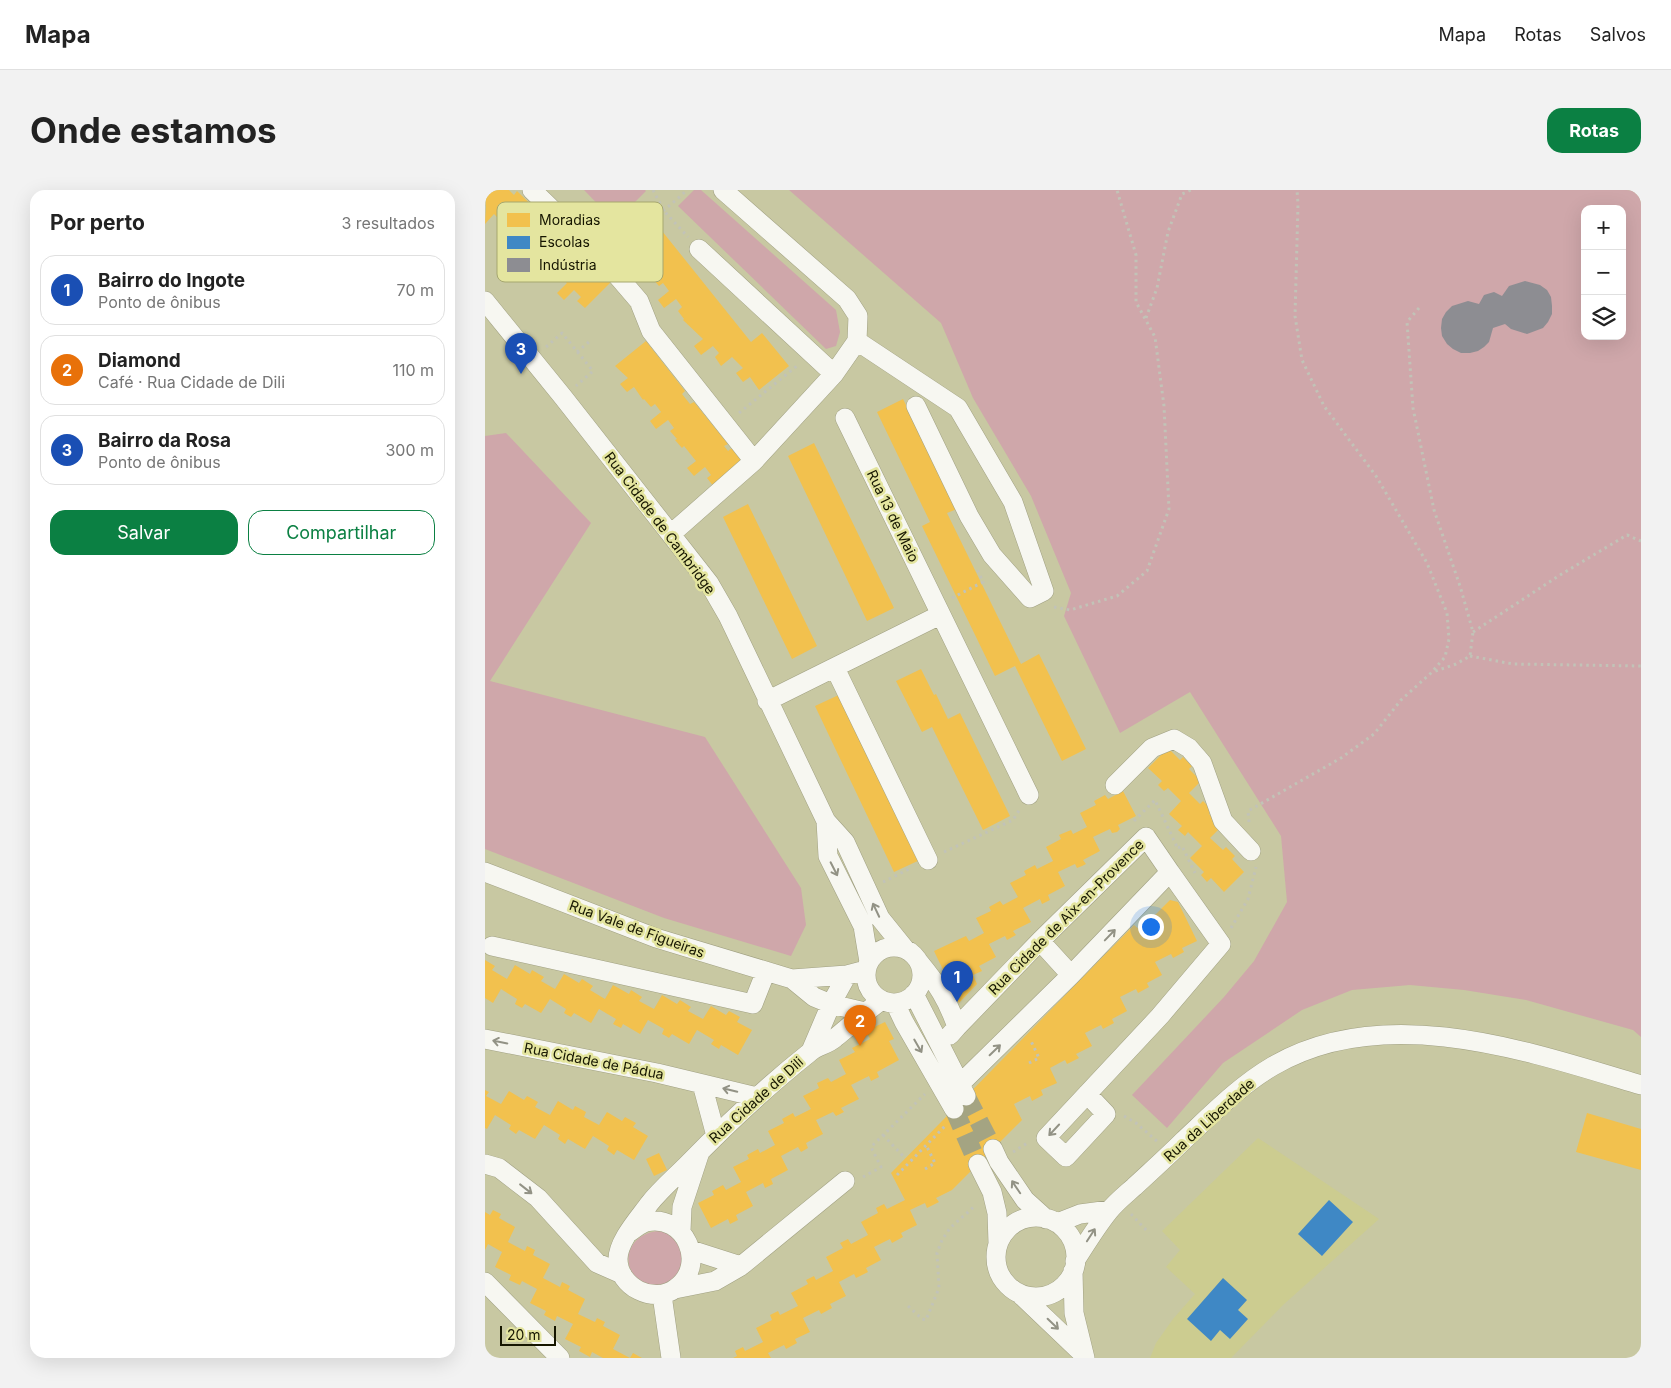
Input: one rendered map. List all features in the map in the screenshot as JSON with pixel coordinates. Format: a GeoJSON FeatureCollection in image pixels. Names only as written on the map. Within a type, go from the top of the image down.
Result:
{"type":"FeatureCollection","features":[{"type":"Feature","properties":{"kind":"street"},"geometry":{"type":"LineString","coordinates":[[532,190],[544,202]]}},
{"type":"Feature","properties":{"kind":"street"},"geometry":{"type":"LineString","coordinates":[[671,534],[754,462],[834,374],[857,342],[858,316],[847,298],[723,190]]}},
{"type":"Feature","properties":{"kind":"street"},"geometry":{"type":"LineString","coordinates":[[699,249],[834,374]]}},
{"type":"Feature","properties":{"kind":"street"},"geometry":{"type":"LineString","coordinates":[[623,282],[639,301],[651,331],[754,462]]}},
{"type":"Feature","properties":{"kind":"street","name":"Rua Cidade de Cambridge"},"geometry":{"type":"LineString","coordinates":[[485,301],[709,583],[728,616],[826,821],[845,842],[880,918],[905,949],[913,954],[935,982],[945,998],[957,1027]]}},
{"type":"Feature","properties":{"kind":"street"},"geometry":{"type":"LineString","coordinates":[[857,342],[958,408],[1013,502],[1044,591],[1030,598],[992,555],[969,516],[916,406]]}},
{"type":"Feature","properties":{"kind":"street","name":"Rua 13 de Maio"},"geometry":{"type":"LineString","coordinates":[[845,418],[1029,795]]}},
{"type":"Feature","properties":{"kind":"street"},"geometry":{"type":"LineString","coordinates":[[767,701],[940,615]]}},
{"type":"Feature","properties":{"kind":"street"},"geometry":{"type":"LineString","coordinates":[[835,668],[928,860]]}},
{"type":"Feature","properties":{"kind":"street"},"geometry":{"type":"LineString","coordinates":[[1115,785],[1152,748],[1174,739],[1189,748],[1202,763],[1223,820],[1251,851]]}},
{"type":"Feature","properties":{"kind":"street","name":"Rua Cidade de Cambridge"},"geometry":{"type":"LineString","coordinates":[[826,821],[827,856],[863,926],[868,966],[866,979],[869,988],[875,995],[889,1001],[904,1022],[938,1082],[960,1096]]}},
{"type":"Feature","properties":{"kind":"street","name":"Rua Cidade de Aix-en-Provence"},"geometry":{"type":"LineString","coordinates":[[941,1046],[1040,941],[1146,837],[1170,872]]}},
{"type":"Feature","properties":{"kind":"street","name":"Rua Vale de Figueiras"},"geometry":{"type":"LineString","coordinates":[[485,872],[656,938],[792,979],[814,996],[831,1004],[865,1012]]}},
{"type":"Feature","properties":{"kind":"street"},"geometry":{"type":"LineString","coordinates":[[914,994],[941,1046],[960,1096],[1071,975],[1170,872],[1221,944],[1160,1016],[1087,1094],[1046,1138],[1066,1157],[1106,1114],[1087,1094]]}},
{"type":"Feature","properties":{"kind":"street"},"geometry":{"type":"LineString","coordinates":[[1040,941],[1071,975]]}},
{"type":"Feature","properties":{"kind":"street"},"geometry":{"type":"LineString","coordinates":[[492,946],[753,1004],[766,971]]}},
{"type":"Feature","properties":{"kind":"street"},"geometry":{"type":"LineString","coordinates":[[868,966],[874,955],[889,947],[905,949]]}},
{"type":"Feature","properties":{"kind":"street"},"geometry":{"type":"LineString","coordinates":[[889,1001],[902,1001],[914,994],[919,987],[921,978],[919,962]]}},
{"type":"Feature","properties":{"kind":"street","name":"Rua Vale de Figueiras"},"geometry":{"type":"LineString","coordinates":[[792,979],[847,975],[868,966]]}},
{"type":"Feature","properties":{"kind":"street","name":"Rua Cidade de Dili"},"geometry":{"type":"LineString","coordinates":[[811,1051],[831,1004],[847,975]]}},
{"type":"Feature","properties":{"kind":"street","name":"Rua Cidade de Dili"},"geometry":{"type":"LineString","coordinates":[[629,1232],[651,1202],[701,1150],[757,1097],[811,1051],[833,1040],[865,1012],[889,1001]]}},
{"type":"Feature","properties":{"kind":"street","name":"Rua da Liberdade"},"geometry":{"type":"LineString","coordinates":[[1074,1266],[1092,1234],[1114,1206],[1238,1090],[1273,1066],[1308,1049],[1352,1038],[1403,1034],[1451,1038],[1507,1048],[1641,1085]]}},
{"type":"Feature","properties":{"kind":"street","name":"Rua Cidade de Pádua"},"geometry":{"type":"LineString","coordinates":[[485,1039],[657,1073],[757,1097]]}},
{"type":"Feature","properties":{"kind":"street"},"geometry":{"type":"LineString","coordinates":[[702,1084],[716,1136]]}},
{"type":"Feature","properties":{"kind":"street","name":"Rua Cidade de Dili"},"geometry":{"type":"LineString","coordinates":[[681,1231],[681,1207],[701,1150]]}},
{"type":"Feature","properties":{"kind":"street"},"geometry":{"type":"LineString","coordinates":[[996,1155],[1025,1200],[1065,1230],[1071,1240],[1075,1250],[1075,1312],[1084,1356]]}},
{"type":"Feature","properties":{"kind":"street"},"geometry":{"type":"LineString","coordinates":[[485,1164],[499,1168],[538,1198],[597,1263],[622,1274]]}},
{"type":"Feature","properties":{"kind":"street"},"geometry":{"type":"LineString","coordinates":[[978,1164],[992,1192],[997,1213],[998,1243],[995,1255],[997,1268],[1002,1279],[1084,1356]]}},
{"type":"Feature","properties":{"kind":"street"},"geometry":{"type":"LineString","coordinates":[[668,1292],[686,1279],[691,1265],[691,1250],[687,1240],[681,1231],[664,1222],[646,1222],[629,1232],[621,1244],[618,1259],[622,1274],[631,1286],[645,1294],[668,1292],[715,1281],[741,1266],[845,1181]]}},
{"type":"Feature","properties":{"kind":"street"},"geometry":{"type":"LineString","coordinates":[[998,1243],[1009,1227],[1026,1218],[1051,1221],[1114,1206]]}},
{"type":"Feature","properties":{"kind":"street"},"geometry":{"type":"LineString","coordinates":[[691,1250],[741,1266]]}},
{"type":"Feature","properties":{"kind":"street"},"geometry":{"type":"LineString","coordinates":[[1021,1295],[1033,1298],[1046,1296],[1057,1291],[1067,1282],[1074,1266]]}},
{"type":"Feature","properties":{"kind":"street"},"geometry":{"type":"LineString","coordinates":[[485,1282],[560,1358]]}},
{"type":"Feature","properties":{"kind":"street"},"geometry":{"type":"LineString","coordinates":[[668,1292],[671,1358]]}},
{"type":"Feature","properties":{"kind":"path"},"geometry":{"type":"LineString","coordinates":[[653,190],[659,202]]}},
{"type":"Feature","properties":{"kind":"path"},"geometry":{"type":"LineString","coordinates":[[687,190],[664,211],[699,249]]}},
{"type":"Feature","properties":{"kind":"path"},"geometry":{"type":"LineString","coordinates":[[1044,591],[1053,606],[1070,610],[1117,596],[1147,571],[1169,510],[1164,406],[1155,337],[1137,302],[1136,254],[1117,190]]}},
{"type":"Feature","properties":{"kind":"path"},"geometry":{"type":"LineString","coordinates":[[1145,319],[1157,288],[1168,232],[1182,194],[1191,190]]}},
{"type":"Feature","properties":{"kind":"path"},"geometry":{"type":"LineString","coordinates":[[1221,944],[1248,899],[1256,869],[1251,851],[1248,811],[1341,758],[1374,734],[1401,700],[1431,673],[1445,657],[1449,639],[1447,614],[1427,563],[1376,476],[1324,406],[1302,360],[1295,316],[1297,190]]}},
{"type":"Feature","properties":{"kind":"path"},"geometry":{"type":"LineString","coordinates":[[1419,308],[1407,322],[1413,408],[1434,510],[1460,586],[1473,632],[1470,656]]}},
{"type":"Feature","properties":{"kind":"path"},"geometry":{"type":"LineString","coordinates":[[562,333],[593,372]]}},
{"type":"Feature","properties":{"kind":"path"},"geometry":{"type":"LineString","coordinates":[[577,352],[590,341]]}},
{"type":"Feature","properties":{"kind":"path"},"geometry":{"type":"LineString","coordinates":[[725,424],[791,370]]}},
{"type":"Feature","properties":{"kind":"path"},"geometry":{"type":"LineString","coordinates":[[1473,632],[1559,575],[1627,535],[1641,541]]}},
{"type":"Feature","properties":{"kind":"path"},"geometry":{"type":"LineString","coordinates":[[956,596],[983,582],[977,569]]}},
{"type":"Feature","properties":{"kind":"path"},"geometry":{"type":"LineString","coordinates":[[1431,673],[1456,664],[1470,656],[1513,664],[1641,666]]}},
{"type":"Feature","properties":{"kind":"path"},"geometry":{"type":"LineString","coordinates":[[867,890],[1013,820],[1029,795]]}},
{"type":"Feature","properties":{"kind":"path"},"geometry":{"type":"LineString","coordinates":[[1155,800],[1179,850],[1182,846],[1196,875]]}},
{"type":"Feature","properties":{"kind":"path"},"geometry":{"type":"LineString","coordinates":[[1029,1039],[1039,1058],[1029,1063]]}},
{"type":"Feature","properties":{"kind":"path"},"geometry":{"type":"LineString","coordinates":[[874,1171],[881,1167],[871,1146],[938,1082]]}},
{"type":"Feature","properties":{"kind":"path"},"geometry":{"type":"LineString","coordinates":[[1136,1123],[1155,1139]]}},
{"type":"Feature","properties":{"kind":"path"},"geometry":{"type":"LineString","coordinates":[[883,1135],[905,1158]]}},
{"type":"Feature","properties":{"kind":"path"},"geometry":{"type":"LineString","coordinates":[[996,1155],[1034,1139],[1046,1138]]}},
{"type":"Feature","properties":{"kind":"path"},"geometry":{"type":"LineString","coordinates":[[925,1169],[935,1163],[926,1145]]}},
{"type":"Feature","properties":{"kind":"path"},"geometry":{"type":"LineString","coordinates":[[1114,1206],[1149,1233]]}},
{"type":"Feature","properties":{"kind":"path"},"geometry":{"type":"LineString","coordinates":[[908,1306],[922,1319],[926,1320],[939,1288],[937,1253],[942,1240],[950,1228],[972,1210]]}},
{"type":"Feature","properties":{"kind":"shaded area"},"geometry":{"type":"Polygon","coordinates":[[[584,190],[646,191],[635,202],[596,202],[584,190]]]}},
{"type":"Feature","properties":{"kind":"shaded area"},"geometry":{"type":"Polygon","coordinates":[[[694,190],[701,190],[836,310],[840,332],[836,346],[826,349],[678,206],[694,190]]]}},
{"type":"Feature","properties":{"kind":"shaded area"},"geometry":{"type":"Polygon","coordinates":[[[789,190],[1641,190],[1641,1037],[1633,1030],[1526,1000],[1464,990],[1410,985],[1352,990],[1302,1010],[1223,1063],[1167,1128],[1132,1095],[1224,997],[1254,961],[1287,902],[1281,836],[1190,692],[1120,733],[1064,616],[1071,593],[1031,496],[973,398],[941,323],[789,190]]]}},
{"type":"Feature","properties":{"kind":"shaded area"},"geometry":{"type":"Polygon","coordinates":[[[506,433],[591,523],[490,681],[705,737],[801,888],[806,925],[791,956],[664,918],[485,849],[485,436],[506,433]]]}},
{"type":"Feature","properties":{"kind":"shaded area"},"geometry":{"type":"Polygon","coordinates":[[[1258,1138],[1379,1219],[1283,1305],[1231,1358],[1150,1358],[1156,1343],[1173,1319],[1195,1294],[1166,1267],[1180,1250],[1162,1231],[1258,1138]]]}},
{"type":"Feature","properties":{"kind":"shaded area"},"geometry":{"type":"Polygon","coordinates":[[[659,1231],[667,1233],[680,1244],[684,1269],[665,1287],[653,1287],[646,1285],[637,1278],[631,1270],[628,1261],[629,1253],[639,1238],[648,1233],[659,1231]]]}},
{"type":"Feature","properties":{"kind":"building: Moradias"},"geometry":{"type":"Polygon","coordinates":[[[485,190],[509,190],[514,195],[517,191],[528,202],[497,202],[497,217],[494,214],[485,224],[485,190]]]}},
{"type":"Feature","properties":{"kind":"building: Moradias"},"geometry":{"type":"Polygon","coordinates":[[[663,232],[751,342],[762,333],[789,366],[759,390],[750,377],[743,382],[736,373],[743,368],[732,357],[721,366],[715,357],[719,353],[713,346],[701,355],[694,346],[703,339],[683,320],[678,311],[682,307],[676,299],[664,308],[658,300],[669,291],[663,283],[659,286],[656,282],[663,282],[663,232]]]}},
{"type":"Feature","properties":{"kind":"building: Moradias"},"geometry":{"type":"Polygon","coordinates":[[[566,282],[611,282],[585,308],[577,301],[581,297],[574,290],[564,300],[557,293],[567,283],[566,282]]]}},
{"type":"Feature","properties":{"kind":"building: Moradias"},"geometry":{"type":"Polygon","coordinates":[[[646,341],[685,391],[682,394],[690,404],[694,402],[728,444],[724,446],[728,451],[732,448],[743,463],[714,487],[707,478],[711,475],[705,467],[694,476],[687,468],[696,461],[684,446],[682,448],[675,440],[677,439],[670,431],[674,428],[668,420],[656,429],[650,421],[661,412],[655,404],[651,407],[643,400],[634,387],[627,392],[620,384],[628,378],[615,366],[646,341]]]}},
{"type":"Feature","properties":{"kind":"building: Moradias"},"geometry":{"type":"Polygon","coordinates":[[[903,399],[957,509],[947,513],[1021,664],[1039,654],[1086,749],[1062,761],[1015,666],[995,676],[922,526],[930,522],[877,412],[903,399]]]}},
{"type":"Feature","properties":{"kind":"building: Moradias"},"geometry":{"type":"Polygon","coordinates":[[[814,443],[894,608],[867,621],[788,456],[814,443]]]}},
{"type":"Feature","properties":{"kind":"building: Moradias"},"geometry":{"type":"Polygon","coordinates":[[[748,504],[817,646],[792,659],[723,517],[748,504]]]}},
{"type":"Feature","properties":{"kind":"building: Moradias"},"geometry":{"type":"Polygon","coordinates":[[[921,669],[948,719],[960,713],[1010,816],[983,830],[932,727],[922,732],[896,681],[921,669]]]}},
{"type":"Feature","properties":{"kind":"building: Moradias"},"geometry":{"type":"Polygon","coordinates":[[[843,693],[922,859],[894,872],[815,706],[843,693]]]}},
{"type":"Feature","properties":{"kind":"building: Moradias"},"geometry":{"type":"Polygon","coordinates":[[[1168,748],[1180,760],[1183,757],[1192,766],[1189,769],[1201,781],[1189,793],[1200,804],[1203,801],[1212,810],[1209,814],[1222,826],[1210,838],[1223,850],[1226,847],[1235,856],[1232,859],[1244,872],[1224,892],[1211,878],[1207,882],[1201,875],[1204,872],[1190,858],[1202,846],[1188,832],[1185,836],[1178,830],[1182,826],[1169,814],[1181,801],[1168,788],[1164,791],[1158,785],[1162,781],[1148,768],[1168,748]]]}},
{"type":"Feature","properties":{"kind":"building: Moradias"},"geometry":{"type":"Polygon","coordinates":[[[1123,791],[1136,816],[1118,825],[1120,829],[1117,832],[1112,833],[1110,829],[1093,837],[1100,851],[1083,860],[1086,864],[1077,868],[1075,864],[1058,872],[1065,886],[1048,895],[1050,900],[1042,904],[1040,899],[1023,908],[1031,922],[1013,931],[1016,935],[1007,940],[1005,936],[989,944],[996,957],[979,966],[982,971],[973,975],[977,984],[959,1003],[934,951],[966,936],[969,941],[984,933],[976,918],[991,911],[989,907],[1000,901],[1003,905],[1018,897],[1010,883],[1026,875],[1024,871],[1035,865],[1037,869],[1053,861],[1046,847],[1061,839],[1059,835],[1071,830],[1073,834],[1087,827],[1080,813],[1096,805],[1094,801],[1105,795],[1108,799],[1123,791]]]}},
{"type":"Feature","properties":{"kind":"building: Moradias"},"geometry":{"type":"Polygon","coordinates":[[[1170,900],[1178,902],[1197,941],[1182,948],[1184,952],[1173,958],[1171,954],[1155,962],[1162,975],[1147,983],[1149,987],[1138,993],[1136,989],[1120,997],[1127,1011],[1112,1019],[1114,1023],[1103,1029],[1101,1025],[1085,1033],[1092,1046],[1076,1054],[1079,1058],[1067,1064],[1065,1060],[1050,1068],[1057,1083],[1041,1090],[1043,1095],[1032,1101],[1030,1096],[1014,1104],[1022,1120],[952,1190],[936,1198],[939,1202],[927,1208],[925,1203],[910,1210],[917,1225],[901,1233],[903,1237],[892,1243],[890,1239],[874,1247],[881,1260],[866,1268],[868,1272],[856,1278],[854,1274],[839,1282],[846,1296],[830,1304],[832,1308],[821,1314],[819,1310],[803,1318],[810,1332],[795,1339],[797,1343],[786,1349],[784,1345],[768,1353],[771,1358],[733,1358],[737,1356],[735,1351],[743,1347],[745,1351],[763,1342],[756,1328],[772,1320],[770,1315],[778,1311],[780,1315],[798,1306],[791,1293],[808,1284],[806,1280],[814,1276],[816,1280],[833,1271],[826,1257],[843,1248],[840,1243],[848,1239],[851,1244],[868,1235],[861,1222],[878,1213],[876,1208],[884,1204],[887,1209],[905,1200],[891,1173],[1134,925],[1140,930],[1170,900]]]}},
{"type":"Feature","properties":{"kind":"building: Moradias"},"geometry":{"type":"Polygon","coordinates":[[[485,960],[495,966],[492,970],[507,979],[515,965],[530,974],[532,970],[544,977],[541,981],[555,989],[564,974],[579,983],[582,979],[593,986],[590,990],[605,999],[613,985],[629,994],[631,990],[642,997],[639,1001],[654,1009],[662,995],[677,1004],[680,1000],[691,1007],[688,1011],[703,1019],[711,1006],[726,1015],[729,1011],[740,1017],[737,1022],[752,1030],[738,1055],[721,1045],[719,1049],[711,1044],[714,1040],[697,1030],[689,1044],[672,1034],[669,1038],[662,1034],[664,1029],[648,1020],[640,1034],[623,1024],[621,1028],[613,1024],[616,1019],[599,1009],[591,1023],[574,1013],[571,1017],[564,1013],[566,1009],[550,999],[541,1013],[525,1004],[522,1008],[515,1004],[517,999],[501,989],[493,1003],[485,998],[485,960]]]}},
{"type":"Feature","properties":{"kind":"building: Moradias"},"geometry":{"type":"Polygon","coordinates":[[[885,1022],[894,1039],[889,1041],[899,1060],[877,1072],[879,1077],[871,1081],[869,1076],[851,1085],[859,1099],[841,1108],[844,1112],[836,1116],[833,1112],[816,1120],[823,1134],[806,1143],[808,1148],[801,1152],[798,1147],[781,1156],[788,1170],[771,1179],[773,1184],[765,1188],[763,1183],[746,1192],[753,1206],[736,1215],[738,1220],[730,1224],[728,1219],[711,1228],[698,1203],[714,1195],[712,1191],[723,1185],[726,1190],[741,1182],[733,1167],[749,1159],[747,1155],[758,1149],[760,1153],[775,1145],[768,1131],[784,1123],[782,1119],[793,1113],[795,1117],[811,1109],[803,1096],[819,1088],[817,1083],[828,1078],[831,1082],[846,1074],[839,1060],[855,1052],[852,1048],[870,1039],[866,1031],[885,1022]]]}},
{"type":"Feature","properties":{"kind":"building: Moradias"},"geometry":{"type":"Polygon","coordinates":[[[485,1090],[489,1092],[486,1096],[501,1104],[509,1091],[524,1100],[527,1096],[538,1102],[535,1107],[550,1115],[558,1101],[573,1110],[575,1106],[586,1112],[584,1117],[599,1125],[607,1112],[622,1121],[625,1117],[636,1123],[633,1127],[648,1136],[634,1160],[617,1150],[614,1155],[607,1150],[609,1146],[593,1136],[585,1149],[568,1139],[565,1144],[558,1139],[560,1135],[544,1125],[535,1139],[519,1130],[516,1134],[509,1129],[511,1125],[495,1115],[487,1129],[485,1128],[485,1090]]]}},
{"type":"Feature","properties":{"kind":"building: Moradias"},"geometry":{"type":"Polygon","coordinates":[[[1587,1113],[1641,1129],[1641,1170],[1576,1152],[1587,1113]]]}},
{"type":"Feature","properties":{"kind":"building: Moradias"},"geometry":{"type":"Polygon","coordinates":[[[659,1153],[667,1170],[654,1176],[646,1159],[659,1153]]]}},
{"type":"Feature","properties":{"kind":"building: Moradias"},"geometry":{"type":"Polygon","coordinates":[[[493,1210],[501,1214],[499,1218],[515,1227],[508,1242],[525,1251],[527,1246],[535,1250],[533,1255],[550,1264],[543,1278],[560,1287],[562,1282],[570,1286],[568,1290],[585,1299],[578,1314],[595,1322],[597,1318],[605,1322],[603,1326],[620,1335],[613,1349],[630,1358],[603,1358],[592,1352],[590,1357],[579,1351],[581,1347],[565,1339],[573,1324],[557,1316],[555,1321],[544,1315],[546,1311],[530,1303],[537,1289],[522,1281],[520,1285],[509,1280],[511,1275],[495,1267],[502,1252],[488,1244],[485,1250],[485,1212],[490,1215],[493,1210]]]}},
{"type":"Feature","properties":{"kind":"building: Moradias"},"geometry":{"type":"Polygon","coordinates":[[[633,1353],[642,1358],[630,1358],[633,1353]]]}},
{"type":"Feature","properties":{"kind":"building: Escolas"},"geometry":{"type":"Polygon","coordinates":[[[1329,1200],[1353,1222],[1322,1256],[1298,1234],[1329,1200]]]}},
{"type":"Feature","properties":{"kind":"building: Escolas"},"geometry":{"type":"Polygon","coordinates":[[[1223,1278],[1247,1300],[1238,1310],[1248,1319],[1230,1339],[1220,1330],[1211,1341],[1187,1319],[1223,1278]]]}},
{"type":"Feature","properties":{"kind":"building: Indústria"},"geometry":{"type":"Polygon","coordinates":[[[1525,281],[1540,285],[1547,290],[1551,297],[1552,314],[1543,328],[1527,334],[1511,329],[1505,324],[1493,328],[1489,342],[1478,351],[1470,353],[1461,353],[1447,344],[1442,336],[1442,319],[1452,306],[1468,301],[1479,304],[1484,295],[1494,292],[1502,296],[1509,286],[1525,281]]]}},
{"type":"Feature","properties":{"kind":"tunnel"},"geometry":{"type":"LineString","coordinates":[[966,1096],[993,1149]]}},
{"type":"Feature","properties":{"kind":"tunnel"},"geometry":{"type":"LineString","coordinates":[[954,1109],[978,1164]]}},
{"type":"Feature","properties":{"kind":"place","name":"Bairro da Rosa"},"geometry":{"type":"Point","coordinates":[521,374]}},
{"type":"Feature","properties":{"kind":"place","name":"Bairro do Ingote"},"geometry":{"type":"Point","coordinates":[957,1002]}},
{"type":"Feature","properties":{"kind":"place","name":"Diamond"},"geometry":{"type":"Point","coordinates":[860,1046]}}]}
